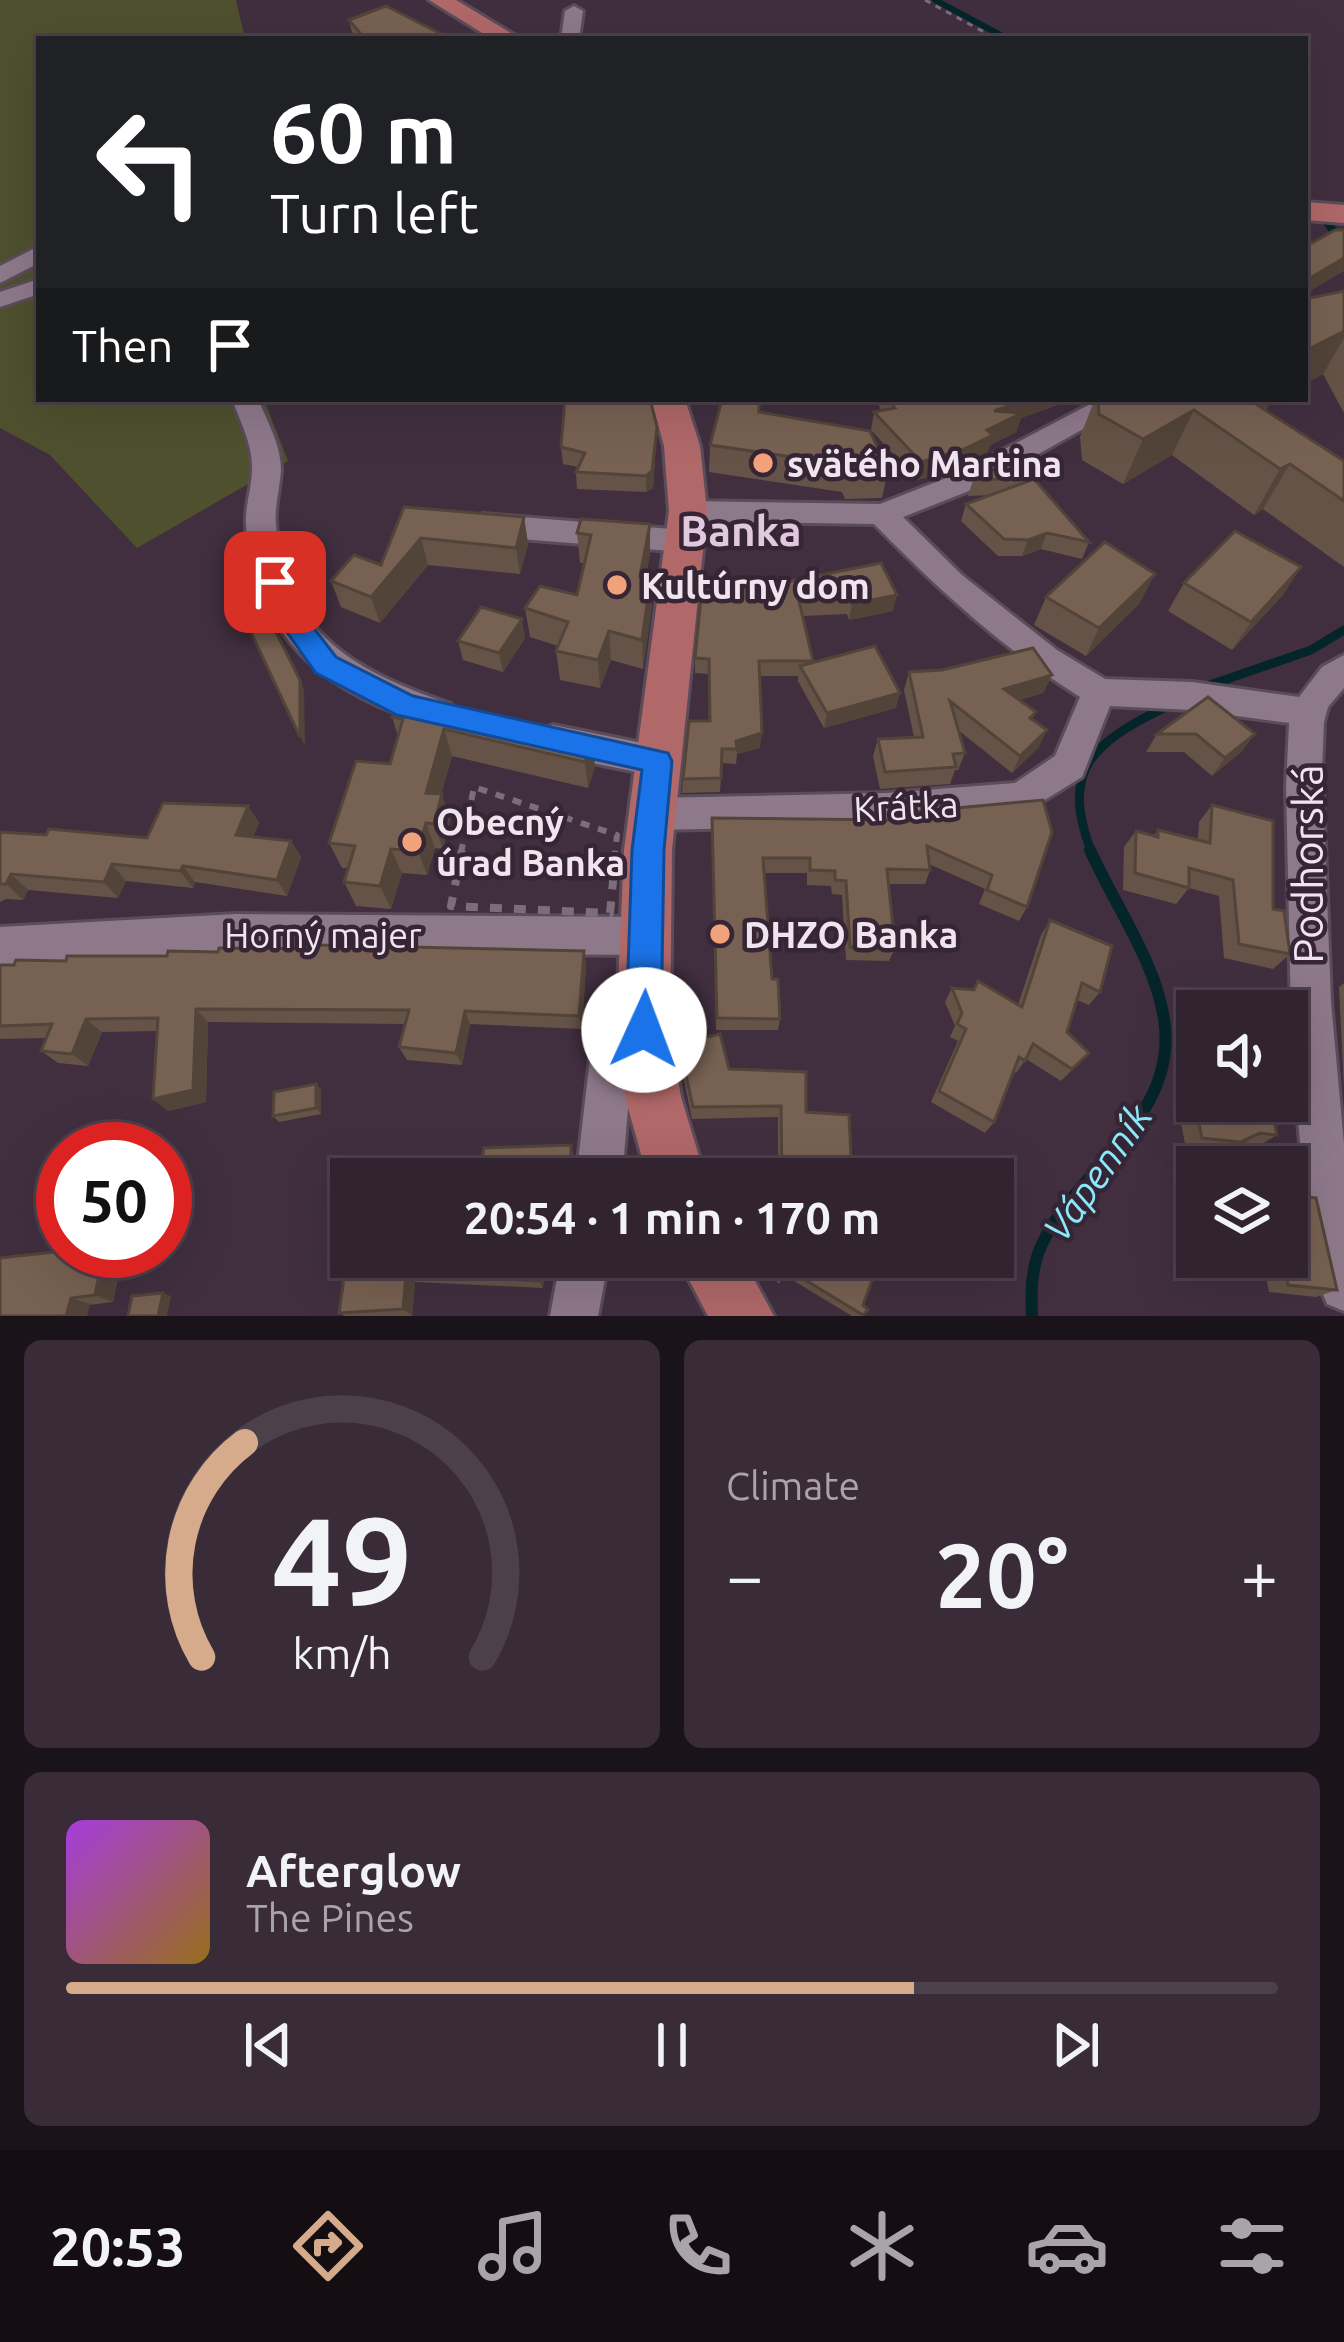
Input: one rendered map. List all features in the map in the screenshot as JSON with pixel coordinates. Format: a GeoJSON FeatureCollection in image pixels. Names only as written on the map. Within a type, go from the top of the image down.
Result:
{"type":"FeatureCollection","features":[{"type":"Feature","properties":{"kind":"main road"},"geometry":{"type":"LineString","coordinates":[[440,0],[504,36]]}},
{"type":"Feature","properties":{"kind":"main road"},"geometry":{"type":"LineString","coordinates":[[461,0],[515,36]]}},
{"type":"Feature","properties":{"kind":"main road"},"geometry":{"type":"LineString","coordinates":[[1308,212],[1342,214]]}},
{"type":"Feature","properties":{"kind":"main road"},"geometry":{"type":"LineString","coordinates":[[667,402],[682,446],[686,526],[652,814],[644,1030],[653,1096],[671,1158]]}},
{"type":"Feature","properties":{"kind":"main road"},"geometry":{"type":"LineString","coordinates":[[720,1278],[743,1316]]}},
{"type":"Feature","properties":{"kind":"street"},"geometry":{"type":"LineString","coordinates":[[570,36],[574,11]]}},
{"type":"Feature","properties":{"kind":"street"},"geometry":{"type":"LineString","coordinates":[[0,276],[36,255]]}},
{"type":"Feature","properties":{"kind":"street"},"geometry":{"type":"LineString","coordinates":[[0,300],[36,287]]}},
{"type":"Feature","properties":{"kind":"street"},"geometry":{"type":"LineString","coordinates":[[246,402],[266,460],[261,526],[288,614],[326,665],[407,706],[475,722]]}},
{"type":"Feature","properties":{"kind":"street"},"geometry":{"type":"LineString","coordinates":[[460,523],[686,526],[882,514],[969,479],[1117,402]]}},
{"type":"Feature","properties":{"kind":"street"},"geometry":{"type":"LineString","coordinates":[[882,514],[950,583],[1045,659],[1099,692],[1192,697],[1309,712]]}},
{"type":"Feature","properties":{"kind":"street","name":"Podhorská"},"geometry":{"type":"LineString","coordinates":[[1344,668],[1328,682],[1309,712],[1306,990],[1323,1185],[1344,1287]]}},
{"type":"Feature","properties":{"kind":"street","name":"Krátka"},"geometry":{"type":"LineString","coordinates":[[652,814],[887,809],[1022,798],[1069,766],[1099,692]]}},
{"type":"Feature","properties":{"kind":"street"},"geometry":{"type":"LineString","coordinates":[[520,733],[657,761]]}},
{"type":"Feature","properties":{"kind":"street","name":"Horný majer"},"geometry":{"type":"LineString","coordinates":[[0,946],[236,933],[646,936]]}},
{"type":"Feature","properties":{"kind":"street"},"geometry":{"type":"LineString","coordinates":[[600,1158],[612,1051],[644,1030]]}},
{"type":"Feature","properties":{"kind":"street"},"geometry":{"type":"LineString","coordinates":[[574,1316],[581,1278]]}},
{"type":"Feature","properties":{"kind":"path"},"geometry":{"type":"LineString","coordinates":[[925,0],[991,36]]}},
{"type":"Feature","properties":{"kind":"path"},"geometry":{"type":"LineString","coordinates":[[474,787],[617,835],[610,913],[452,907],[474,787]]}},
{"type":"Feature","properties":{"kind":"green space"},"geometry":{"type":"Polygon","coordinates":[[[0,0],[236,0],[244,36],[36,36],[36,402],[265,402],[288,461],[137,548],[50,455],[0,428],[0,0]]]}},
{"type":"Feature","properties":{"kind":"building"},"geometry":{"type":"Polygon","coordinates":[[[386,6],[445,36],[362,36],[349,20],[386,6]]]}},
{"type":"Feature","properties":{"kind":"building"},"geometry":{"type":"Polygon","coordinates":[[[1344,230],[1344,258],[1308,279],[1308,240],[1312,243],[1344,230]]]}},
{"type":"Feature","properties":{"kind":"building"},"geometry":{"type":"Polygon","coordinates":[[[1344,291],[1344,331],[1308,349],[1308,298],[1344,291]]]}},
{"type":"Feature","properties":{"kind":"building"},"geometry":{"type":"Polygon","coordinates":[[[565,402],[651,402],[657,427],[652,471],[646,476],[576,472],[585,453],[561,447],[565,402]]]}},
{"type":"Feature","properties":{"kind":"building"},"geometry":{"type":"Polygon","coordinates":[[[721,402],[759,402],[759,412],[870,431],[888,471],[850,472],[847,465],[710,445],[721,402]]]}},
{"type":"Feature","properties":{"kind":"building"},"geometry":{"type":"Polygon","coordinates":[[[891,402],[1020,402],[994,411],[1022,413],[987,430],[993,435],[921,462],[874,412],[895,408],[891,402]]]}},
{"type":"Feature","properties":{"kind":"building"},"geometry":{"type":"Polygon","coordinates":[[[1098,402],[1253,402],[1344,461],[1344,501],[1290,464],[1280,469],[1194,410],[1143,439],[1099,414],[1098,402]]]}},
{"type":"Feature","properties":{"kind":"building"},"geometry":{"type":"Polygon","coordinates":[[[1015,459],[1031,478],[973,480],[1015,459]]]}},
{"type":"Feature","properties":{"kind":"building"},"geometry":{"type":"Polygon","coordinates":[[[1034,479],[1089,542],[1047,533],[1028,540],[1004,539],[966,504],[1034,479]]]}},
{"type":"Feature","properties":{"kind":"building"},"geometry":{"type":"Polygon","coordinates":[[[404,507],[524,517],[516,548],[421,538],[371,597],[331,581],[354,555],[381,565],[404,507]]]}},
{"type":"Feature","properties":{"kind":"building"},"geometry":{"type":"Polygon","coordinates":[[[581,519],[650,524],[640,576],[651,576],[642,640],[609,631],[598,660],[556,651],[568,622],[525,608],[540,586],[577,595],[591,535],[577,533],[581,519]]]}},
{"type":"Feature","properties":{"kind":"building"},"geometry":{"type":"Polygon","coordinates":[[[1235,531],[1301,567],[1251,622],[1184,583],[1235,531]]]}},
{"type":"Feature","properties":{"kind":"building"},"geometry":{"type":"Polygon","coordinates":[[[1105,542],[1155,574],[1099,628],[1046,597],[1105,542]]]}},
{"type":"Feature","properties":{"kind":"building"},"geometry":{"type":"Polygon","coordinates":[[[881,563],[897,595],[852,604],[850,599],[799,601],[813,661],[759,661],[762,733],[736,741],[737,749],[722,749],[721,778],[683,779],[689,721],[710,721],[709,659],[695,658],[702,588],[766,586],[881,563]]]}},
{"type":"Feature","properties":{"kind":"building"},"geometry":{"type":"Polygon","coordinates":[[[481,607],[522,619],[499,653],[458,641],[481,607]]]}},
{"type":"Feature","properties":{"kind":"building"},"geometry":{"type":"Polygon","coordinates":[[[270,620],[300,680],[300,737],[249,628],[270,620]]]}},
{"type":"Feature","properties":{"kind":"building"},"geometry":{"type":"Polygon","coordinates":[[[875,646],[900,693],[827,713],[800,666],[875,646]]]}},
{"type":"Feature","properties":{"kind":"building"},"geometry":{"type":"Polygon","coordinates":[[[1033,648],[1052,675],[1004,689],[1036,712],[1030,718],[1047,730],[1020,756],[950,701],[965,753],[953,754],[956,767],[885,772],[878,739],[923,737],[909,672],[942,670],[1033,648]]]}},
{"type":"Feature","properties":{"kind":"building"},"geometry":{"type":"Polygon","coordinates":[[[1208,697],[1255,734],[1225,758],[1196,734],[1157,734],[1208,697]]]}},
{"type":"Feature","properties":{"kind":"building"},"geometry":{"type":"Polygon","coordinates":[[[401,698],[592,740],[585,762],[444,729],[426,793],[442,794],[434,824],[426,823],[418,851],[391,849],[380,886],[344,882],[355,846],[329,843],[356,761],[390,764],[403,719],[392,717],[401,698]]]}},
{"type":"Feature","properties":{"kind":"building"},"geometry":{"type":"Polygon","coordinates":[[[1043,800],[1052,832],[1027,907],[987,890],[992,875],[927,846],[930,870],[887,869],[895,948],[850,947],[846,881],[835,880],[835,871],[810,870],[810,858],[763,858],[772,979],[778,979],[780,1019],[717,1018],[712,818],[891,820],[893,814],[1043,800]]]}},
{"type":"Feature","properties":{"kind":"building"},"geometry":{"type":"Polygon","coordinates":[[[163,803],[248,806],[236,835],[291,841],[277,880],[183,866],[180,871],[112,864],[104,882],[11,874],[6,884],[0,884],[0,832],[46,835],[49,829],[147,838],[163,803]]]}},
{"type":"Feature","properties":{"kind":"building"},"geometry":{"type":"Polygon","coordinates":[[[1212,805],[1273,821],[1273,909],[1284,911],[1290,954],[1239,944],[1233,880],[1189,868],[1189,888],[1135,873],[1136,831],[1158,837],[1158,830],[1210,843],[1212,805]]]}},
{"type":"Feature","properties":{"kind":"building"},"geometry":{"type":"Polygon","coordinates":[[[1050,920],[1112,946],[1100,992],[1082,983],[1067,1032],[1089,1053],[1072,1069],[1033,1044],[1025,1061],[1019,1057],[994,1122],[939,1091],[966,1029],[957,1024],[962,1013],[952,988],[974,990],[978,981],[1022,1007],[1050,920]]]}},
{"type":"Feature","properties":{"kind":"building"},"geometry":{"type":"Polygon","coordinates":[[[319,945],[584,951],[579,1016],[465,1011],[456,1053],[399,1047],[409,1010],[196,1009],[193,1090],[153,1099],[158,1018],[86,1019],[72,1054],[41,1051],[52,1024],[0,1026],[0,965],[14,965],[16,960],[167,956],[168,951],[218,952],[219,948],[318,949],[319,945]]]}},
{"type":"Feature","properties":{"kind":"building"},"geometry":{"type":"Polygon","coordinates":[[[720,1034],[729,1069],[806,1072],[806,1112],[849,1115],[851,1158],[782,1158],[781,1106],[693,1107],[679,1043],[720,1034]]]}},
{"type":"Feature","properties":{"kind":"building"},"geometry":{"type":"Polygon","coordinates":[[[316,1084],[316,1108],[273,1116],[274,1092],[316,1084]]]}},
{"type":"Feature","properties":{"kind":"building"},"geometry":{"type":"Polygon","coordinates":[[[1199,1122],[1274,1122],[1277,1135],[1260,1133],[1240,1142],[1202,1138],[1199,1122]]]}},
{"type":"Feature","properties":{"kind":"building"},"geometry":{"type":"Polygon","coordinates":[[[571,1145],[571,1158],[482,1158],[484,1148],[571,1145]]]}},
{"type":"Feature","properties":{"kind":"building"},"geometry":{"type":"Polygon","coordinates":[[[1308,1197],[1316,1198],[1337,1290],[1288,1285],[1286,1278],[1308,1278],[1308,1197]]]}},
{"type":"Feature","properties":{"kind":"building"},"geometry":{"type":"Polygon","coordinates":[[[36,1254],[36,1278],[98,1278],[95,1295],[71,1298],[66,1316],[0,1316],[0,1258],[36,1254]]]}},
{"type":"Feature","properties":{"kind":"building"},"geometry":{"type":"Polygon","coordinates":[[[344,1278],[406,1278],[403,1309],[339,1313],[344,1278]]]}},
{"type":"Feature","properties":{"kind":"building"},"geometry":{"type":"Polygon","coordinates":[[[802,1278],[873,1278],[863,1315],[802,1278]]]}},
{"type":"Feature","properties":{"kind":"building"},"geometry":{"type":"Polygon","coordinates":[[[163,1293],[158,1316],[128,1316],[132,1296],[163,1293]]]}},
{"type":"Feature","properties":{"kind":"waterway","name":"Vápenník"},"geometry":{"type":"LineString","coordinates":[[935,0],[1002,36]]}},
{"type":"Feature","properties":{"kind":"waterway","name":"Vápenník"},"geometry":{"type":"LineString","coordinates":[[1308,202],[1321,215]]}},
{"type":"Feature","properties":{"kind":"waterway","name":"Vápenník"},"geometry":{"type":"LineString","coordinates":[[1321,215],[1344,245]]}},
{"type":"Feature","properties":{"kind":"waterway","name":"Vápenník"},"geometry":{"type":"LineString","coordinates":[[1204,687],[1311,650],[1344,630]]}},
{"type":"Feature","properties":{"kind":"waterway","name":"Vápenník"},"geometry":{"type":"LineString","coordinates":[[1092,853],[1079,799],[1090,760],[1121,732],[1168,706]]}},
{"type":"Feature","properties":{"kind":"waterway","name":"Vápenník"},"geometry":{"type":"LineString","coordinates":[[1032,1316],[1032,1280],[1042,1244],[1077,1192],[1139,1117],[1164,1060],[1165,1027],[1154,981],[1090,850]]}},
{"type":"Feature","properties":{"kind":"place","name":"svätého Martina"},"geometry":{"type":"Point","coordinates":[763,463]}},
{"type":"Feature","properties":{"kind":"place","name":"Kultúrny dom"},"geometry":{"type":"Point","coordinates":[617,585]}},
{"type":"Feature","properties":{"kind":"place","name":"Obecný úrad Banka"},"geometry":{"type":"Point","coordinates":[412,842]}},
{"type":"Feature","properties":{"kind":"place","name":"DHZO Banka"},"geometry":{"type":"Point","coordinates":[720,934]}},
{"type":"Feature","properties":{"kind":"district","name":"Banka"},"geometry":{"type":"Point","coordinates":[741,530]}},
{"type":"Feature","properties":{"kind":"route"},"geometry":{"type":"LineString","coordinates":[[275,582],[288,614],[326,665],[407,706],[657,761],[648,850],[644,1030]]}}]}
